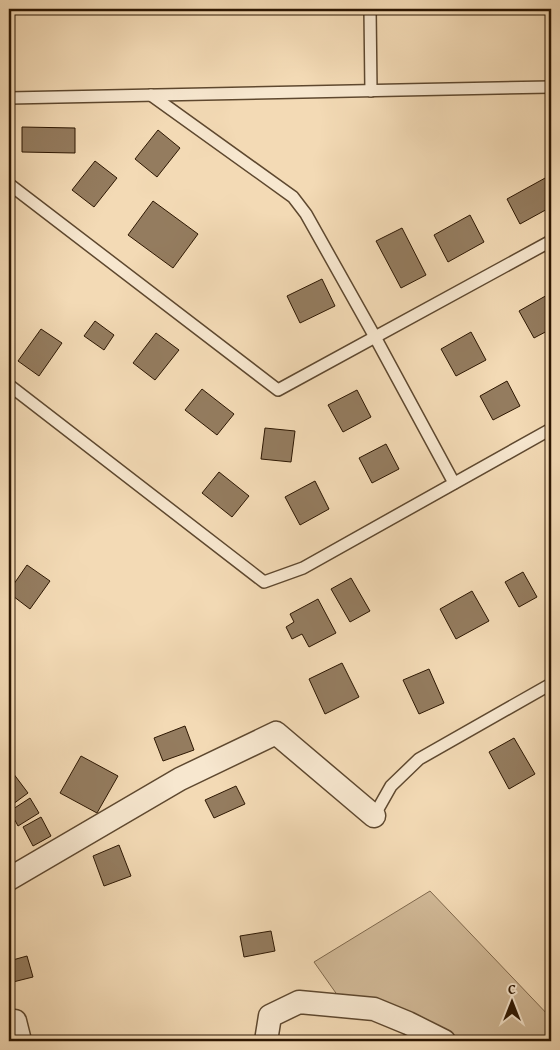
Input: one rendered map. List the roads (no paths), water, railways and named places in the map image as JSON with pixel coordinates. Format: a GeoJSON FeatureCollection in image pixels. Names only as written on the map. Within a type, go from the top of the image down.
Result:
{"type":"FeatureCollection","features":[{"type":"Feature","properties":{"kind":"street"},"geometry":{"type":"LineString","coordinates":[[9,879],[180,779],[276,732],[374,816]]}},
{"type":"Feature","properties":{"kind":"street"},"geometry":{"type":"LineString","coordinates":[[266,1041],[270,1016],[298,1002],[374,1009],[444,1041]]}},
{"type":"Feature","properties":{"kind":"lane"},"geometry":{"type":"LineString","coordinates":[[370,9],[371,91]]}},
{"type":"Feature","properties":{"kind":"lane"},"geometry":{"type":"LineString","coordinates":[[9,98],[551,87]]}},
{"type":"Feature","properties":{"kind":"lane"},"geometry":{"type":"LineString","coordinates":[[151,95],[293,197],[306,214],[454,483]]}},
{"type":"Feature","properties":{"kind":"lane"},"geometry":{"type":"LineString","coordinates":[[9,184],[278,390],[551,242]]}},
{"type":"Feature","properties":{"kind":"lane"},"geometry":{"type":"LineString","coordinates":[[9,385],[264,582],[303,568],[551,429]]}},
{"type":"Feature","properties":{"kind":"lane"},"geometry":{"type":"LineString","coordinates":[[374,816],[391,786],[419,759],[551,684]]}}]}
